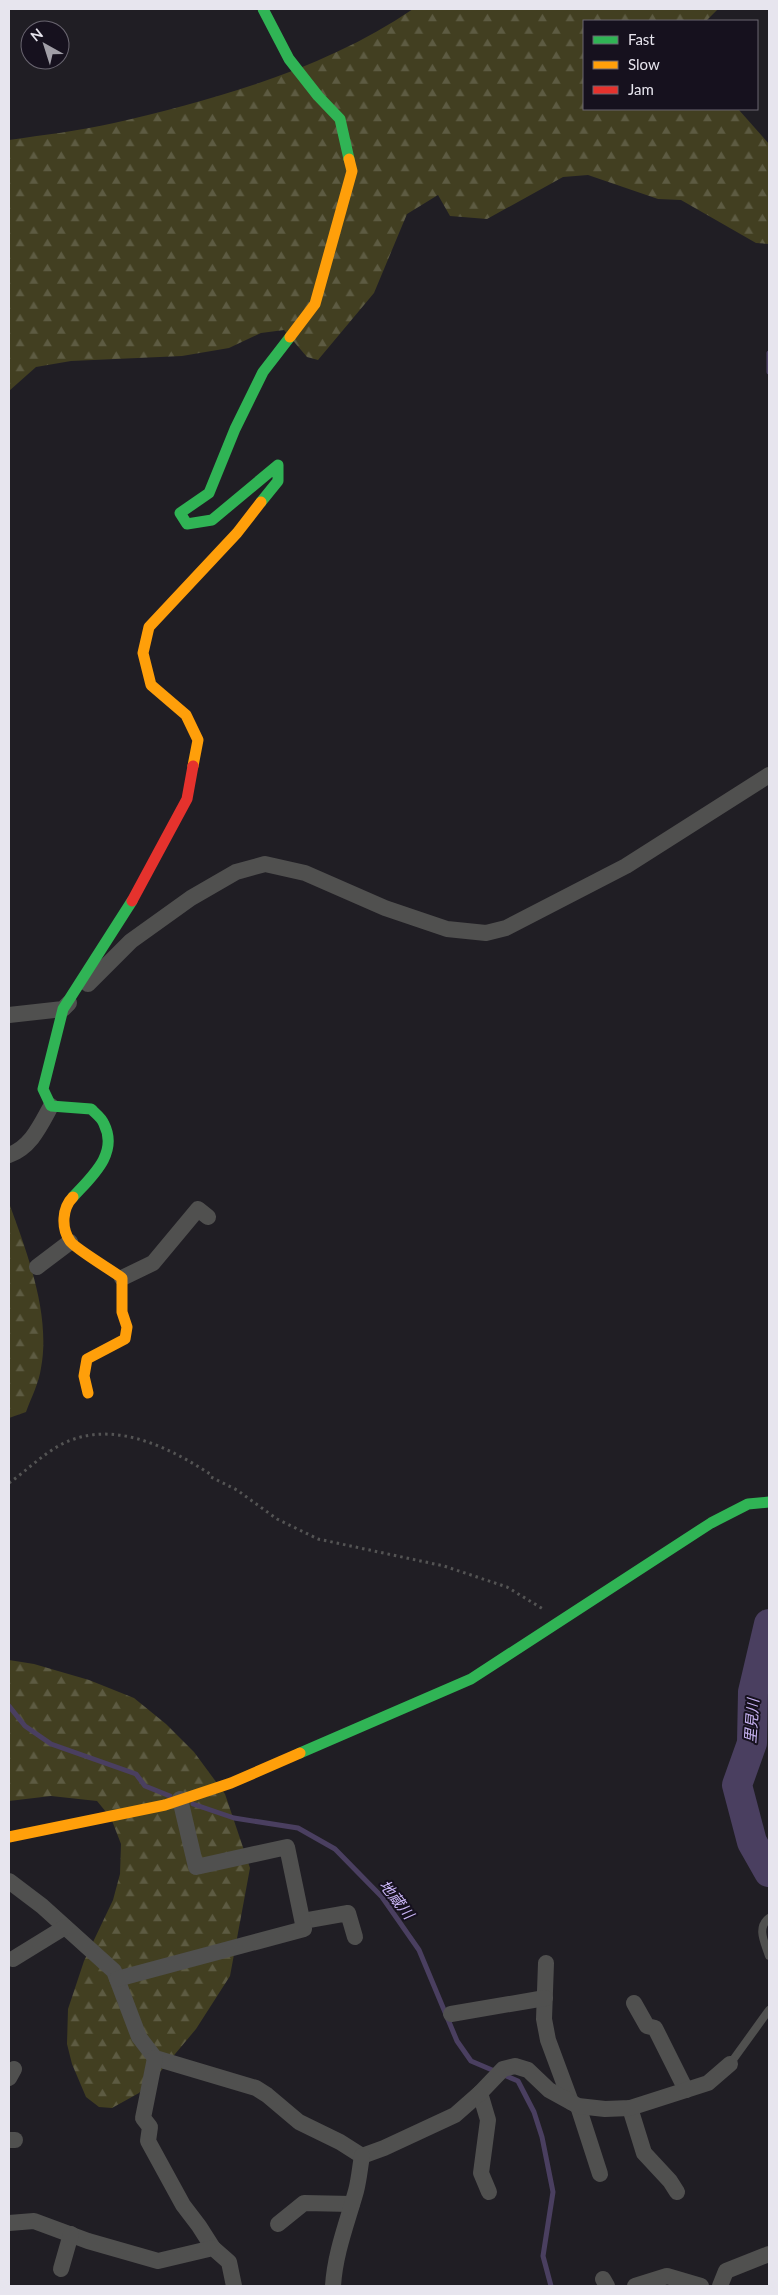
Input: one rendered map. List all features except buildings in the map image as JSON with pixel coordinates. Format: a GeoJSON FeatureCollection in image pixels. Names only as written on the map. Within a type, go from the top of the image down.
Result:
{"type":"FeatureCollection","features":[{"type":"Feature","properties":{"kind":"street"},"geometry":{"type":"LineString","coordinates":[[51,1106],[43,1089],[63,1009],[120,922],[187,799],[198,740],[186,715],[151,685],[143,653],[149,627],[236,533],[278,480],[278,465],[212,520],[187,524],[180,514],[209,493],[235,428],[263,372],[315,304],[352,171],[340,119],[318,96],[289,59],[263,9]]}},
{"type":"Feature","properties":{"kind":"street"},"geometry":{"type":"LineString","coordinates":[[9,1014],[63,1009],[131,941],[191,898],[236,872],[265,864],[305,873],[385,908],[447,929],[486,933],[506,928],[626,866],[769,775]]}},
{"type":"Feature","properties":{"kind":"street"},"geometry":{"type":"LineString","coordinates":[[9,1155],[20,1151],[36,1132],[51,1106]]}},
{"type":"Feature","properties":{"kind":"street"},"geometry":{"type":"LineString","coordinates":[[51,1106],[91,1109],[104,1123],[108,1142],[104,1163],[68,1202],[64,1222],[70,1242],[122,1278]]}},
{"type":"Feature","properties":{"kind":"street"},"geometry":{"type":"LineString","coordinates":[[122,1278],[153,1263],[198,1209],[208,1217]]}},
{"type":"Feature","properties":{"kind":"street"},"geometry":{"type":"LineString","coordinates":[[37,1267],[70,1242]]}},
{"type":"Feature","properties":{"kind":"street"},"geometry":{"type":"LineString","coordinates":[[88,1393],[84,1376],[87,1359],[125,1339],[127,1327],[122,1312],[122,1278]]}},
{"type":"Feature","properties":{"kind":"street"},"geometry":{"type":"LineString","coordinates":[[9,1837],[165,1805],[231,1783],[471,1679],[711,1523],[748,1504],[769,1502]]}},
{"type":"Feature","properties":{"kind":"street"},"geometry":{"type":"LineString","coordinates":[[117,1979],[267,1947],[304,1929],[287,1847],[196,1867],[180,1800]]}},
{"type":"Feature","properties":{"kind":"street"},"geometry":{"type":"LineString","coordinates":[[9,1881],[65,1927],[114,1971],[139,2037],[155,2058],[256,2088],[298,2122],[340,2142],[362,2156]]}},
{"type":"Feature","properties":{"kind":"street"},"geometry":{"type":"LineString","coordinates":[[302,1921],[348,1913],[355,1937]]}},
{"type":"Feature","properties":{"kind":"street"},"geometry":{"type":"LineString","coordinates":[[13,1959],[65,1927]]}},
{"type":"Feature","properties":{"kind":"street"},"geometry":{"type":"LineString","coordinates":[[546,1963],[544,2018],[548,2040],[600,2174]]}},
{"type":"Feature","properties":{"kind":"street"},"geometry":{"type":"LineString","coordinates":[[451,2014],[545,1998]]}},
{"type":"Feature","properties":{"kind":"street"},"geometry":{"type":"LineString","coordinates":[[634,2003],[647,2026],[655,2028],[686,2090]]}},
{"type":"Feature","properties":{"kind":"street"},"geometry":{"type":"LineString","coordinates":[[155,2058],[143,2118],[150,2127],[148,2141],[183,2205],[213,2248],[229,2262],[234,2286]]}},
{"type":"Feature","properties":{"kind":"street"},"geometry":{"type":"LineString","coordinates":[[362,2156],[384,2148],[455,2115],[503,2069],[515,2066],[528,2070],[549,2090],[574,2104],[605,2109],[630,2108],[708,2083],[730,2064]]}},
{"type":"Feature","properties":{"kind":"street"},"geometry":{"type":"LineString","coordinates":[[480,2093],[488,2120],[482,2173],[489,2192]]}},
{"type":"Feature","properties":{"kind":"street"},"geometry":{"type":"LineString","coordinates":[[630,2108],[644,2153],[670,2181],[677,2192]]}},
{"type":"Feature","properties":{"kind":"street"},"geometry":{"type":"LineString","coordinates":[[333,2286],[334,2272],[343,2231],[356,2190],[362,2156]]}},
{"type":"Feature","properties":{"kind":"street"},"geometry":{"type":"LineString","coordinates":[[278,2224],[304,2203],[352,2204]]}},
{"type":"Feature","properties":{"kind":"street"},"geometry":{"type":"LineString","coordinates":[[9,2223],[34,2221],[158,2261],[213,2248]]}},
{"type":"Feature","properties":{"kind":"street"},"geometry":{"type":"LineString","coordinates":[[61,2269],[71,2234]]}},
{"type":"Feature","properties":{"kind":"street"},"geometry":{"type":"LineString","coordinates":[[720,2286],[726,2271],[769,2254]]}},
{"type":"Feature","properties":{"kind":"street"},"geometry":{"type":"LineString","coordinates":[[635,2286],[666,2276],[700,2286]]}},
{"type":"Feature","properties":{"kind":"lane"},"geometry":{"type":"LineString","coordinates":[[769,1918],[765,1921],[761,1932],[769,1956]]}},
{"type":"Feature","properties":{"kind":"lane"},"geometry":{"type":"LineString","coordinates":[[730,2064],[769,2010]]}},
{"type":"Feature","properties":{"kind":"path"},"geometry":{"type":"LineString","coordinates":[[9,1483],[61,1445],[80,1438],[114,1434],[147,1441],[197,1466],[210,1474],[211,1477],[237,1490],[276,1519],[318,1539],[444,1566],[507,1587],[558,1619],[550,1628]]}},
{"type":"Feature","properties":{"kind":"green space"},"geometry":{"type":"Polygon","coordinates":[[[413,9],[718,9],[707,20],[583,20],[583,110],[739,110],[769,144],[769,244],[756,243],[681,200],[658,199],[588,175],[563,177],[487,219],[450,216],[438,195],[407,214],[374,293],[318,360],[307,357],[284,330],[261,333],[229,348],[182,356],[71,361],[36,367],[9,391],[9,140],[74,131],[191,104],[269,80],[307,65],[380,30],[413,9]]]}},
{"type":"Feature","properties":{"kind":"green space"},"geometry":{"type":"Polygon","coordinates":[[[9,1203],[36,1284],[43,1327],[43,1348],[39,1379],[26,1412],[9,1418],[9,1203]]]}},
{"type":"Feature","properties":{"kind":"green space"},"geometry":{"type":"Polygon","coordinates":[[[9,1660],[34,1664],[89,1680],[134,1698],[166,1724],[194,1752],[225,1794],[250,1868],[230,1976],[196,2029],[160,2072],[139,2093],[112,2108],[99,2107],[86,2097],[72,2064],[67,2044],[68,2009],[84,1961],[113,1900],[120,1874],[121,1844],[111,1818],[97,1801],[51,1796],[9,1801],[9,1660]]]}},
{"type":"Feature","properties":{"kind":"waterway"},"geometry":{"type":"LineString","coordinates":[[769,353],[769,372]]}},
{"type":"Feature","properties":{"kind":"waterway","name":"里見川"},"geometry":{"type":"LineString","coordinates":[[769,1624],[753,1692],[752,1743],[737,1785],[752,1842],[769,1872]]}},
{"type":"Feature","properties":{"kind":"waterway","name":"地蔵川"},"geometry":{"type":"LineString","coordinates":[[9,1706],[25,1726],[51,1744],[136,1774],[145,1786],[170,1796]]}},
{"type":"Feature","properties":{"kind":"waterway","name":"地蔵川"},"geometry":{"type":"LineString","coordinates":[[193,1804],[234,1818],[298,1828],[335,1849],[382,1897],[419,1950],[457,2041],[471,2061],[518,2081],[534,2112],[542,2137],[553,2192],[543,2256],[551,2286]]}},
{"type":"Feature","properties":{"kind":"traffic: fast"},"geometry":{"type":"LineString","coordinates":[[263,9],[289,59],[318,96],[340,119],[349,159]]}},
{"type":"Feature","properties":{"kind":"traffic: fast"},"geometry":{"type":"LineString","coordinates":[[261,502],[278,481],[278,465],[212,520],[187,524],[180,513],[209,493],[235,429],[263,372],[290,337]]}},
{"type":"Feature","properties":{"kind":"traffic: fast"},"geometry":{"type":"LineString","coordinates":[[73,1197],[101,1164],[106,1155],[108,1135],[102,1120],[91,1109],[51,1106],[43,1089],[63,1009],[132,901]]}},
{"type":"Feature","properties":{"kind":"traffic: fast"},"geometry":{"type":"LineString","coordinates":[[300,1753],[471,1679],[711,1523],[748,1504],[769,1502]]}},
{"type":"Feature","properties":{"kind":"traffic: slow"},"geometry":{"type":"LineString","coordinates":[[290,337],[315,304],[352,171],[349,159]]}},
{"type":"Feature","properties":{"kind":"traffic: slow"},"geometry":{"type":"LineString","coordinates":[[193,766],[198,740],[186,715],[151,685],[143,653],[149,627],[237,533],[261,502]]}},
{"type":"Feature","properties":{"kind":"traffic: slow"},"geometry":{"type":"LineString","coordinates":[[73,1197],[69,1202],[64,1218],[67,1236],[79,1249],[122,1278],[122,1312],[127,1327],[125,1339],[87,1359],[84,1376],[88,1393]]}},
{"type":"Feature","properties":{"kind":"traffic: slow"},"geometry":{"type":"LineString","coordinates":[[9,1837],[165,1805],[231,1783],[300,1753]]}},
{"type":"Feature","properties":{"kind":"traffic: jam"},"geometry":{"type":"LineString","coordinates":[[132,901],[187,799],[193,766]]}}]}
